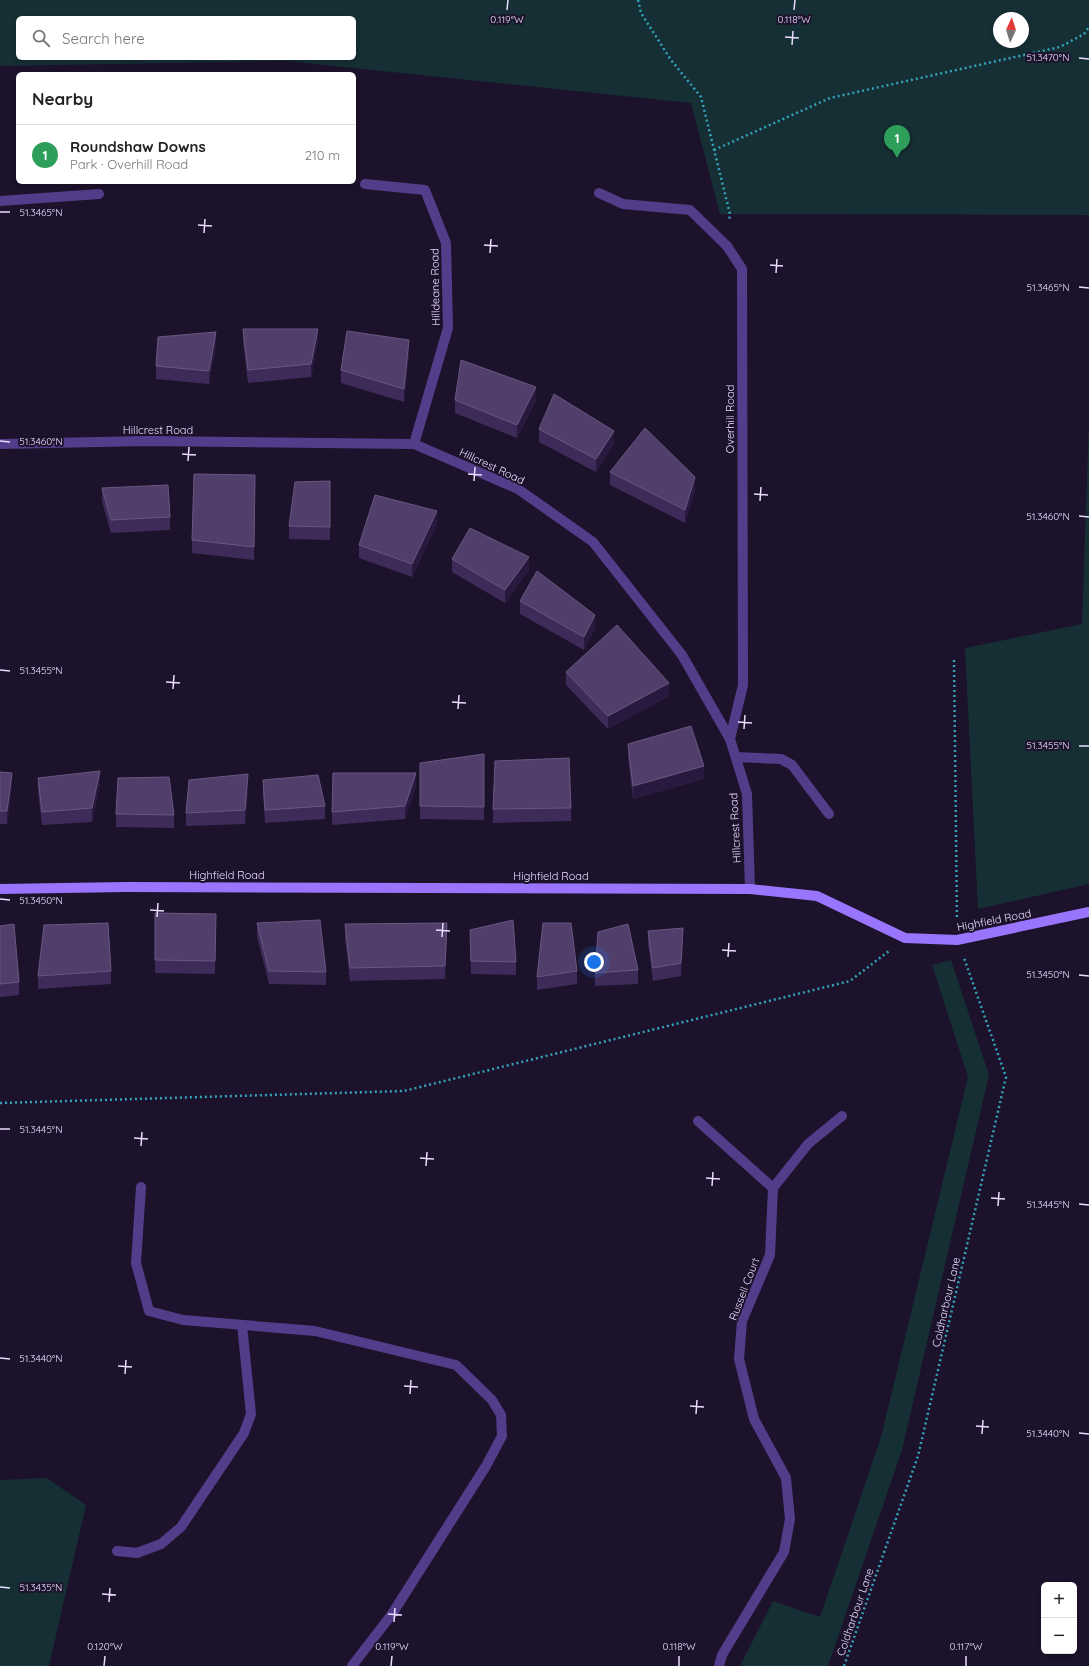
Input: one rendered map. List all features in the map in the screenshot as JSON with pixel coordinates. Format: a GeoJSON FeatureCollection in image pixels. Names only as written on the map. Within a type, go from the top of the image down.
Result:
{"type":"FeatureCollection","features":[{"type":"Feature","properties":{"kind":"street","name":"Hilldeane Road"},"geometry":{"type":"LineString","coordinates":[[365,184],[425,190],[446,243],[448,328],[414,444]]}},
{"type":"Feature","properties":{"kind":"street","name":"Overhill Road"},"geometry":{"type":"LineString","coordinates":[[599,192],[623,204],[690,210],[727,246],[742,268],[743,685],[730,739]]}},
{"type":"Feature","properties":{"kind":"street"},"geometry":{"type":"LineString","coordinates":[[0,201],[99,194]]}},
{"type":"Feature","properties":{"kind":"street","name":"Hillcrest Road"},"geometry":{"type":"LineString","coordinates":[[0,444],[147,441],[414,444],[518,490],[593,542],[682,655],[730,739],[747,794],[750,889]]}},
{"type":"Feature","properties":{"kind":"street"},"geometry":{"type":"LineString","coordinates":[[736,757],[781,759],[792,765],[829,814]]}},
{"type":"Feature","properties":{"kind":"street","name":"Highfield Road"},"geometry":{"type":"LineString","coordinates":[[0,889],[150,887],[750,889],[817,896],[905,938],[957,940],[1089,912]]}},
{"type":"Feature","properties":{"kind":"street"},"geometry":{"type":"LineString","coordinates":[[698,1121],[773,1188],[808,1144],[842,1116]]}},
{"type":"Feature","properties":{"kind":"street"},"geometry":{"type":"LineString","coordinates":[[141,1187],[136,1263],[149,1311],[183,1320],[315,1331],[456,1365],[492,1400],[501,1415],[502,1436],[486,1466],[392,1614],[352,1666]]}},
{"type":"Feature","properties":{"kind":"street","name":"Russell Court"},"geometry":{"type":"LineString","coordinates":[[719,1666],[722,1655],[784,1552],[790,1519],[786,1478],[754,1419],[739,1359],[742,1321],[770,1256],[773,1188]]}},
{"type":"Feature","properties":{"kind":"street"},"geometry":{"type":"LineString","coordinates":[[117,1550],[137,1553],[161,1544],[181,1528],[244,1433],[251,1414],[242,1325]]}},
{"type":"Feature","properties":{"kind":"path"},"geometry":{"type":"LineString","coordinates":[[638,0],[641,13],[671,60],[701,97],[730,214],[727,246]]}},
{"type":"Feature","properties":{"kind":"path"},"geometry":{"type":"LineString","coordinates":[[714,150],[830,98],[1060,47],[1084,34],[1089,27]]}},
{"type":"Feature","properties":{"kind":"path","name":"Coldharbour Lane"},"geometry":{"type":"LineString","coordinates":[[844,1666],[918,1456],[1006,1077],[957,940],[954,660]]}},
{"type":"Feature","properties":{"kind":"path"},"geometry":{"type":"LineString","coordinates":[[0,1104],[404,1091],[850,981],[905,938]]}},
{"type":"Feature","properties":{"kind":"green space"},"geometry":{"type":"Polygon","coordinates":[[[0,0],[1089,0],[1089,215],[720,214],[691,103],[286,61],[0,66],[0,0]]]}},
{"type":"Feature","properties":{"kind":"green space"},"geometry":{"type":"Polygon","coordinates":[[[1089,420],[1089,884],[978,909],[965,648],[1082,624],[1089,420]]]}},
{"type":"Feature","properties":{"kind":"green space"},"geometry":{"type":"Polygon","coordinates":[[[951,960],[989,1075],[902,1450],[828,1666],[740,1666],[773,1601],[820,1617],[881,1437],[968,1077],[932,965],[951,960]]]}},
{"type":"Feature","properties":{"kind":"green space"},"geometry":{"type":"Polygon","coordinates":[[[47,1478],[86,1505],[49,1666],[0,1666],[0,1480],[47,1478]]]}},
{"type":"Feature","properties":{"kind":"building"},"geometry":{"type":"Polygon","coordinates":[[[243,329],[318,329],[311,364],[248,370],[243,329]]]}},
{"type":"Feature","properties":{"kind":"building"},"geometry":{"type":"Polygon","coordinates":[[[347,331],[409,340],[404,389],[341,370],[347,331]]]}},
{"type":"Feature","properties":{"kind":"building"},"geometry":{"type":"Polygon","coordinates":[[[216,332],[209,371],[156,366],[158,337],[216,332]]]}},
{"type":"Feature","properties":{"kind":"building"},"geometry":{"type":"Polygon","coordinates":[[[461,360],[536,387],[517,425],[455,400],[461,360]]]}},
{"type":"Feature","properties":{"kind":"building"},"geometry":{"type":"Polygon","coordinates":[[[554,394],[614,431],[596,459],[539,429],[554,394]]]}},
{"type":"Feature","properties":{"kind":"building"},"geometry":{"type":"Polygon","coordinates":[[[645,428],[695,477],[685,510],[610,472],[645,428]]]}},
{"type":"Feature","properties":{"kind":"building"},"geometry":{"type":"Polygon","coordinates":[[[194,474],[255,475],[254,547],[192,540],[194,474]]]}},
{"type":"Feature","properties":{"kind":"building"},"geometry":{"type":"Polygon","coordinates":[[[330,481],[330,527],[289,526],[295,482],[330,481]]]}},
{"type":"Feature","properties":{"kind":"building"},"geometry":{"type":"Polygon","coordinates":[[[168,485],[170,517],[111,520],[102,488],[168,485]]]}},
{"type":"Feature","properties":{"kind":"building"},"geometry":{"type":"Polygon","coordinates":[[[375,495],[437,511],[412,564],[359,545],[375,495]]]}},
{"type":"Feature","properties":{"kind":"building"},"geometry":{"type":"Polygon","coordinates":[[[470,528],[529,557],[505,590],[452,559],[470,528]]]}},
{"type":"Feature","properties":{"kind":"building"},"geometry":{"type":"Polygon","coordinates":[[[537,571],[595,615],[584,637],[520,601],[537,571]]]}},
{"type":"Feature","properties":{"kind":"building"},"geometry":{"type":"Polygon","coordinates":[[[617,625],[669,683],[608,716],[566,672],[617,625]]]}},
{"type":"Feature","properties":{"kind":"building"},"geometry":{"type":"Polygon","coordinates":[[[691,726],[704,766],[633,786],[628,744],[691,726]]]}},
{"type":"Feature","properties":{"kind":"building"},"geometry":{"type":"Polygon","coordinates":[[[484,754],[484,807],[420,806],[420,763],[484,754]]]}},
{"type":"Feature","properties":{"kind":"building"},"geometry":{"type":"Polygon","coordinates":[[[569,758],[571,808],[493,809],[495,761],[569,758]]]}},
{"type":"Feature","properties":{"kind":"building"},"geometry":{"type":"Polygon","coordinates":[[[100,771],[92,808],[42,812],[38,778],[100,771]]]}},
{"type":"Feature","properties":{"kind":"building"},"geometry":{"type":"Polygon","coordinates":[[[0,772],[12,773],[7,811],[0,811],[0,772]]]}},
{"type":"Feature","properties":{"kind":"building"},"geometry":{"type":"Polygon","coordinates":[[[333,773],[416,773],[405,806],[332,812],[333,773]]]}},
{"type":"Feature","properties":{"kind":"building"},"geometry":{"type":"Polygon","coordinates":[[[248,774],[245,810],[186,813],[189,780],[248,774]]]}},
{"type":"Feature","properties":{"kind":"building"},"geometry":{"type":"Polygon","coordinates":[[[318,775],[325,806],[265,810],[263,780],[318,775]]]}},
{"type":"Feature","properties":{"kind":"building"},"geometry":{"type":"Polygon","coordinates":[[[169,777],[174,815],[116,814],[118,778],[169,777]]]}},
{"type":"Feature","properties":{"kind":"building"},"geometry":{"type":"Polygon","coordinates":[[[155,913],[216,914],[215,961],[155,960],[155,913]]]}},
{"type":"Feature","properties":{"kind":"building"},"geometry":{"type":"Polygon","coordinates":[[[320,920],[326,972],[269,971],[257,923],[320,920]]]}},
{"type":"Feature","properties":{"kind":"building"},"geometry":{"type":"Polygon","coordinates":[[[513,920],[516,962],[471,961],[470,930],[513,920]]]}},
{"type":"Feature","properties":{"kind":"building"},"geometry":{"type":"Polygon","coordinates":[[[108,923],[111,971],[38,976],[44,925],[108,923]]]}},
{"type":"Feature","properties":{"kind":"building"},"geometry":{"type":"Polygon","coordinates":[[[447,923],[445,966],[350,968],[345,924],[447,923]]]}},
{"type":"Feature","properties":{"kind":"building"},"geometry":{"type":"Polygon","coordinates":[[[543,923],[571,923],[577,971],[537,977],[543,923]]]}},
{"type":"Feature","properties":{"kind":"building"},"geometry":{"type":"Polygon","coordinates":[[[14,924],[19,982],[0,984],[0,926],[14,924]]]}},
{"type":"Feature","properties":{"kind":"building"},"geometry":{"type":"Polygon","coordinates":[[[628,924],[638,970],[595,973],[598,932],[628,924]]]}},
{"type":"Feature","properties":{"kind":"building"},"geometry":{"type":"Polygon","coordinates":[[[683,928],[681,963],[653,968],[648,931],[683,928]]]}},
{"type":"Feature","properties":{"kind":"place","name":"Roundshaw Downs"},"geometry":{"type":"Point","coordinates":[897,158]}}]}
